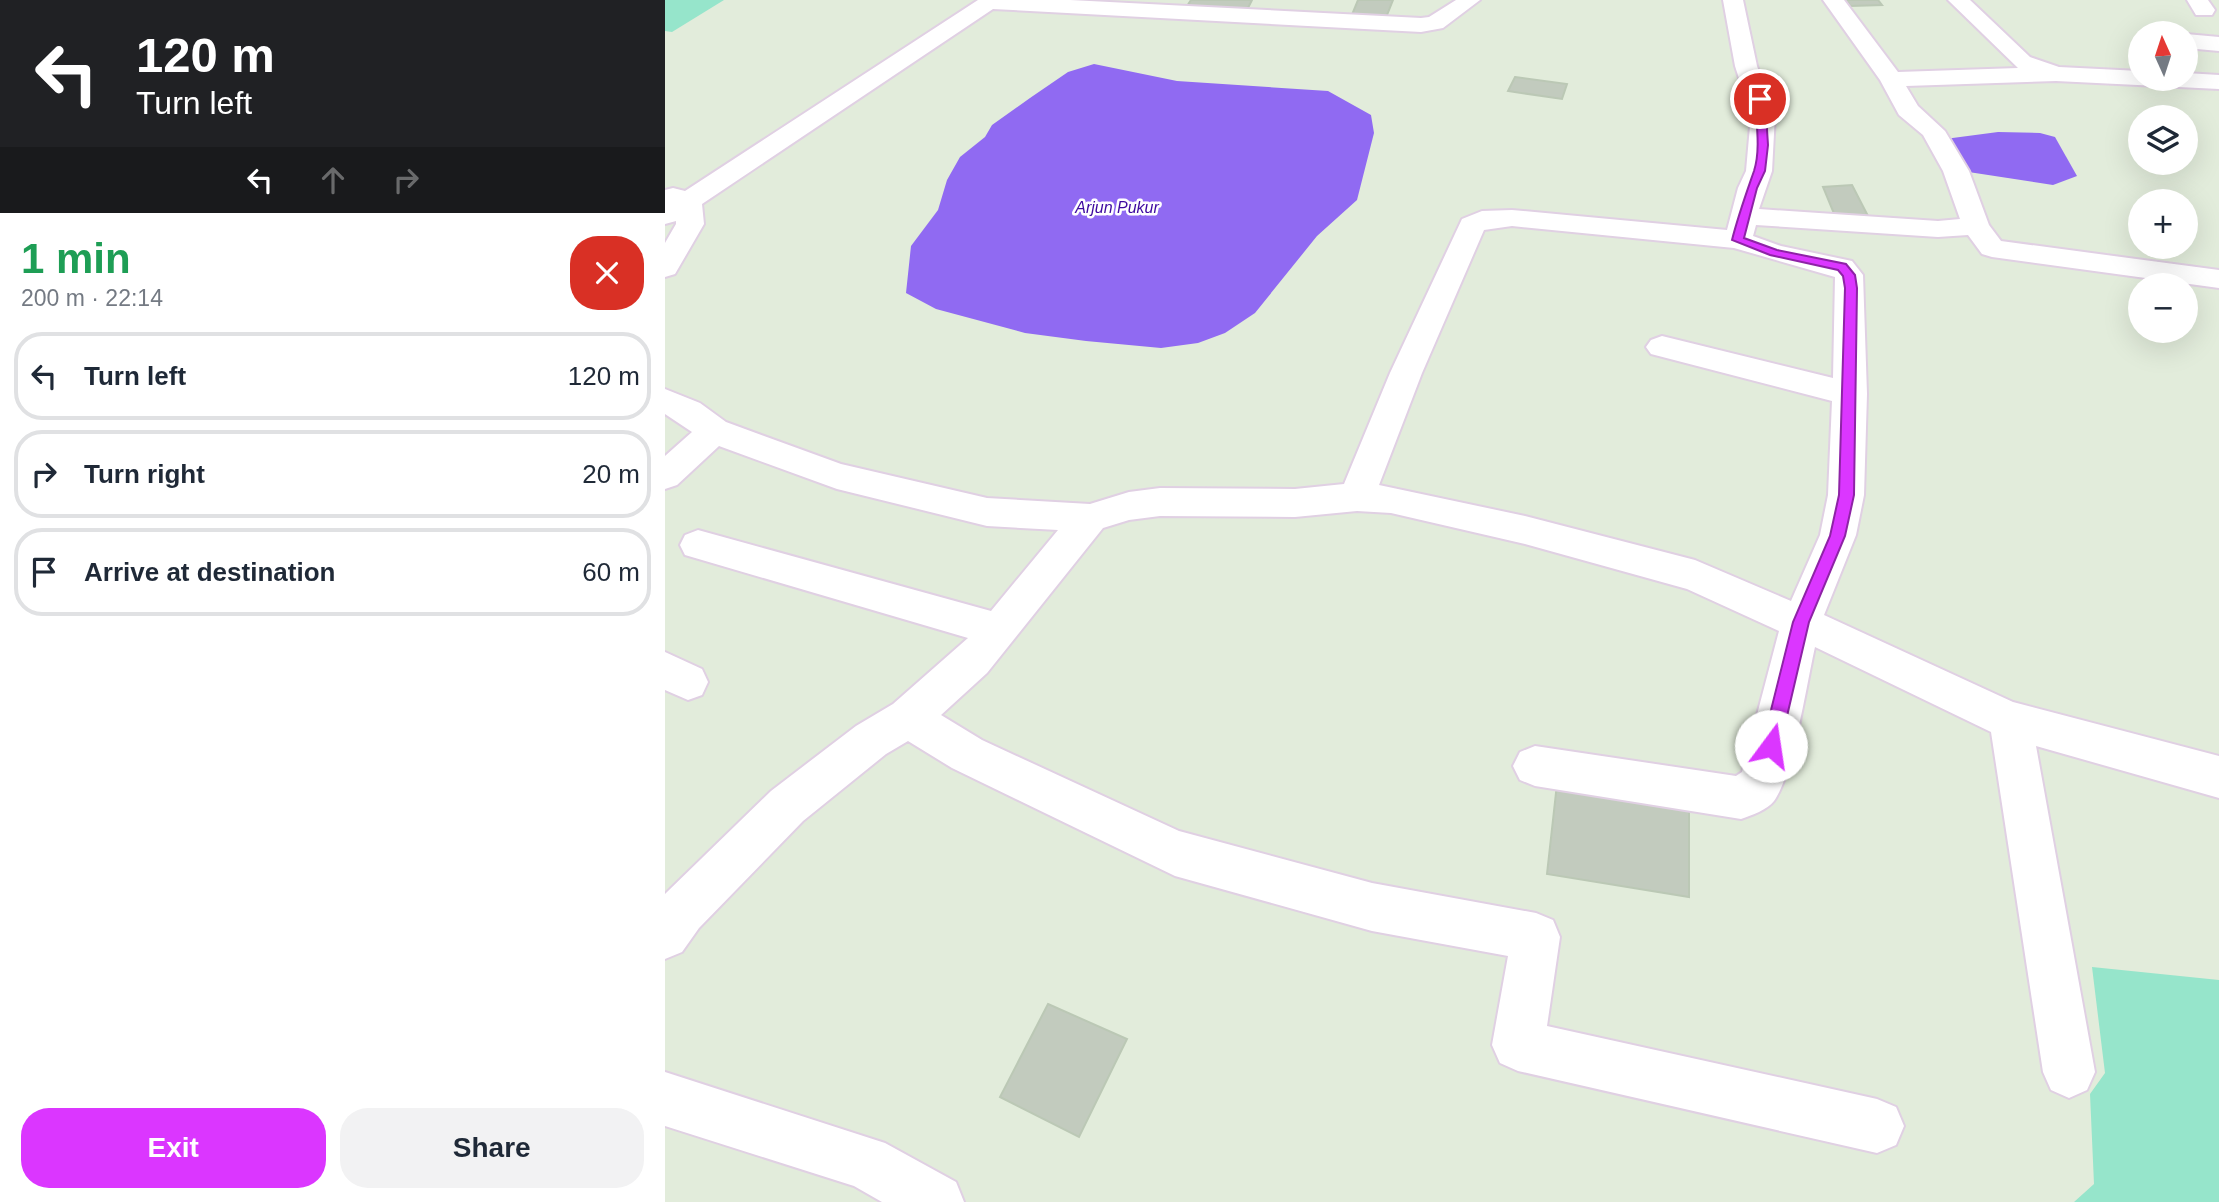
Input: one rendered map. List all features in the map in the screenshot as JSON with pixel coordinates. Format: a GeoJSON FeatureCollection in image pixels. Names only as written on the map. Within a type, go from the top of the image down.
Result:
{"type":"FeatureCollection","features":[{"type":"Feature","properties":{"kind":"street"},"geometry":{"type":"LineString","coordinates":[[959,0],[1421,25],[1435,23],[1470,0]]}},
{"type":"Feature","properties":{"kind":"street"},"geometry":{"type":"LineString","coordinates":[[1733,0],[1746,66],[1760,99],[1763,115],[1759,171],[1749,194],[1742,228]]}},
{"type":"Feature","properties":{"kind":"street"},"geometry":{"type":"LineString","coordinates":[[1833,0],[1891,79],[1908,110],[1933,131],[1956,171],[1976,226],[1992,248],[2219,279]]}},
{"type":"Feature","properties":{"kind":"street"},"geometry":{"type":"LineString","coordinates":[[1958,0],[2022,62],[2056,74]]}},
{"type":"Feature","properties":{"kind":"street"},"geometry":{"type":"LineString","coordinates":[[665,268],[690,224],[673,204],[989,2]]}},
{"type":"Feature","properties":{"kind":"street"},"geometry":{"type":"LineString","coordinates":[[2198,42],[2219,44]]}},
{"type":"Feature","properties":{"kind":"street"},"geometry":{"type":"LineString","coordinates":[[1891,79],[2056,74],[2219,82]]}},
{"type":"Feature","properties":{"kind":"street"},"geometry":{"type":"LineString","coordinates":[[1357,497],[1406,373],[1472,225],[1482,219],[1742,228],[1938,229],[1976,226]]}},
{"type":"Feature","properties":{"kind":"street"},"geometry":{"type":"LineString","coordinates":[[1535,766],[1741,798],[1758,787],[1765,770],[1801,622],[1838,536],[1846,495],[1851,394],[1849,275],[1842,267],[1774,253],[1742,228]]}},
{"type":"Feature","properties":{"kind":"street"},"geometry":{"type":"LineString","coordinates":[[1662,347],[1851,394]]}},
{"type":"Feature","properties":{"kind":"street"},"geometry":{"type":"LineString","coordinates":[[665,401],[688,411],[714,431],[837,476],[974,509],[1042,517],[1090,518],[1129,506],[1160,502],[1295,503],[1357,497],[1391,499],[1499,524],[1695,576],[1801,622],[2010,720],[2219,776]]}},
{"type":"Feature","properties":{"kind":"street"},"geometry":{"type":"LineString","coordinates":[[665,475],[714,431]]}},
{"type":"Feature","properties":{"kind":"street"},"geometry":{"type":"LineString","coordinates":[[665,935],[682,911],[787,806],[871,740],[908,718],[973,661],[1090,518]]}},
{"type":"Feature","properties":{"kind":"street"},"geometry":{"type":"LineString","coordinates":[[698,545],[999,630]]}},
{"type":"Feature","properties":{"kind":"street"},"geometry":{"type":"LineString","coordinates":[[908,718],[967,754],[1175,853],[1372,907],[1536,937],[1518,1045],[1877,1126]]}},
{"type":"Feature","properties":{"kind":"street"},"geometry":{"type":"LineString","coordinates":[[2010,720],[2069,1072]]}},
{"type":"Feature","properties":{"kind":"street"},"geometry":{"type":"LineString","coordinates":[[665,1099],[866,1162],[936,1202]]}},
{"type":"Feature","properties":{"kind":"shaded area"},"geometry":{"type":"Polygon","coordinates":[[[665,0],[724,0],[672,32],[665,31],[665,0]]]}},
{"type":"Feature","properties":{"kind":"shaded area"},"geometry":{"type":"Polygon","coordinates":[[[2092,967],[2219,980],[2219,1202],[2074,1202],[2094,1184],[2090,1094],[2105,1073],[2092,967]]]}},
{"type":"Feature","properties":{"kind":"water","name":"Arjun Pukur"},"geometry":{"type":"Polygon","coordinates":[[[1094,64],[1177,81],[1328,91],[1371,115],[1374,133],[1357,200],[1317,236],[1255,313],[1225,333],[1198,343],[1161,348],[1086,341],[1025,333],[936,309],[906,293],[911,246],[938,210],[947,180],[960,157],[985,137],[992,125],[1030,98],[1068,72],[1094,64]]]}},
{"type":"Feature","properties":{"kind":"water"},"geometry":{"type":"Polygon","coordinates":[[[1998,132],[2040,133],[2055,137],[2077,176],[2053,185],[1962,171],[1945,139],[1998,132]]]}},
{"type":"Feature","properties":{"kind":"building"},"geometry":{"type":"Polygon","coordinates":[[[1191,0],[1252,0],[1247,10],[1187,6],[1191,0]]]}},
{"type":"Feature","properties":{"kind":"building"},"geometry":{"type":"Polygon","coordinates":[[[1358,0],[1393,0],[1385,20],[1351,17],[1358,0]]]}},
{"type":"Feature","properties":{"kind":"building"},"geometry":{"type":"Polygon","coordinates":[[[1846,0],[1878,0],[1882,5],[1850,6],[1846,0]]]}},
{"type":"Feature","properties":{"kind":"building"},"geometry":{"type":"Polygon","coordinates":[[[1515,77],[1567,84],[1562,99],[1508,91],[1515,77]]]}},
{"type":"Feature","properties":{"kind":"building"},"geometry":{"type":"Polygon","coordinates":[[[1852,185],[1868,216],[1835,216],[1823,187],[1852,185]]]}},
{"type":"Feature","properties":{"kind":"building"},"geometry":{"type":"Polygon","coordinates":[[[1557,784],[1689,804],[1689,897],[1547,874],[1557,784]]]}},
{"type":"Feature","properties":{"kind":"building"},"geometry":{"type":"Polygon","coordinates":[[[1048,1004],[1127,1039],[1079,1137],[1000,1097],[1048,1004]]]}},
{"type":"Feature","properties":{"kind":"route"},"geometry":{"type":"LineString","coordinates":[[1760,99],[1763,145],[1759,171],[1747,201],[1738,240],[1774,253],[1842,267],[1849,275],[1851,288],[1851,394],[1846,495],[1838,536],[1801,622],[1771,746]]}}]}
